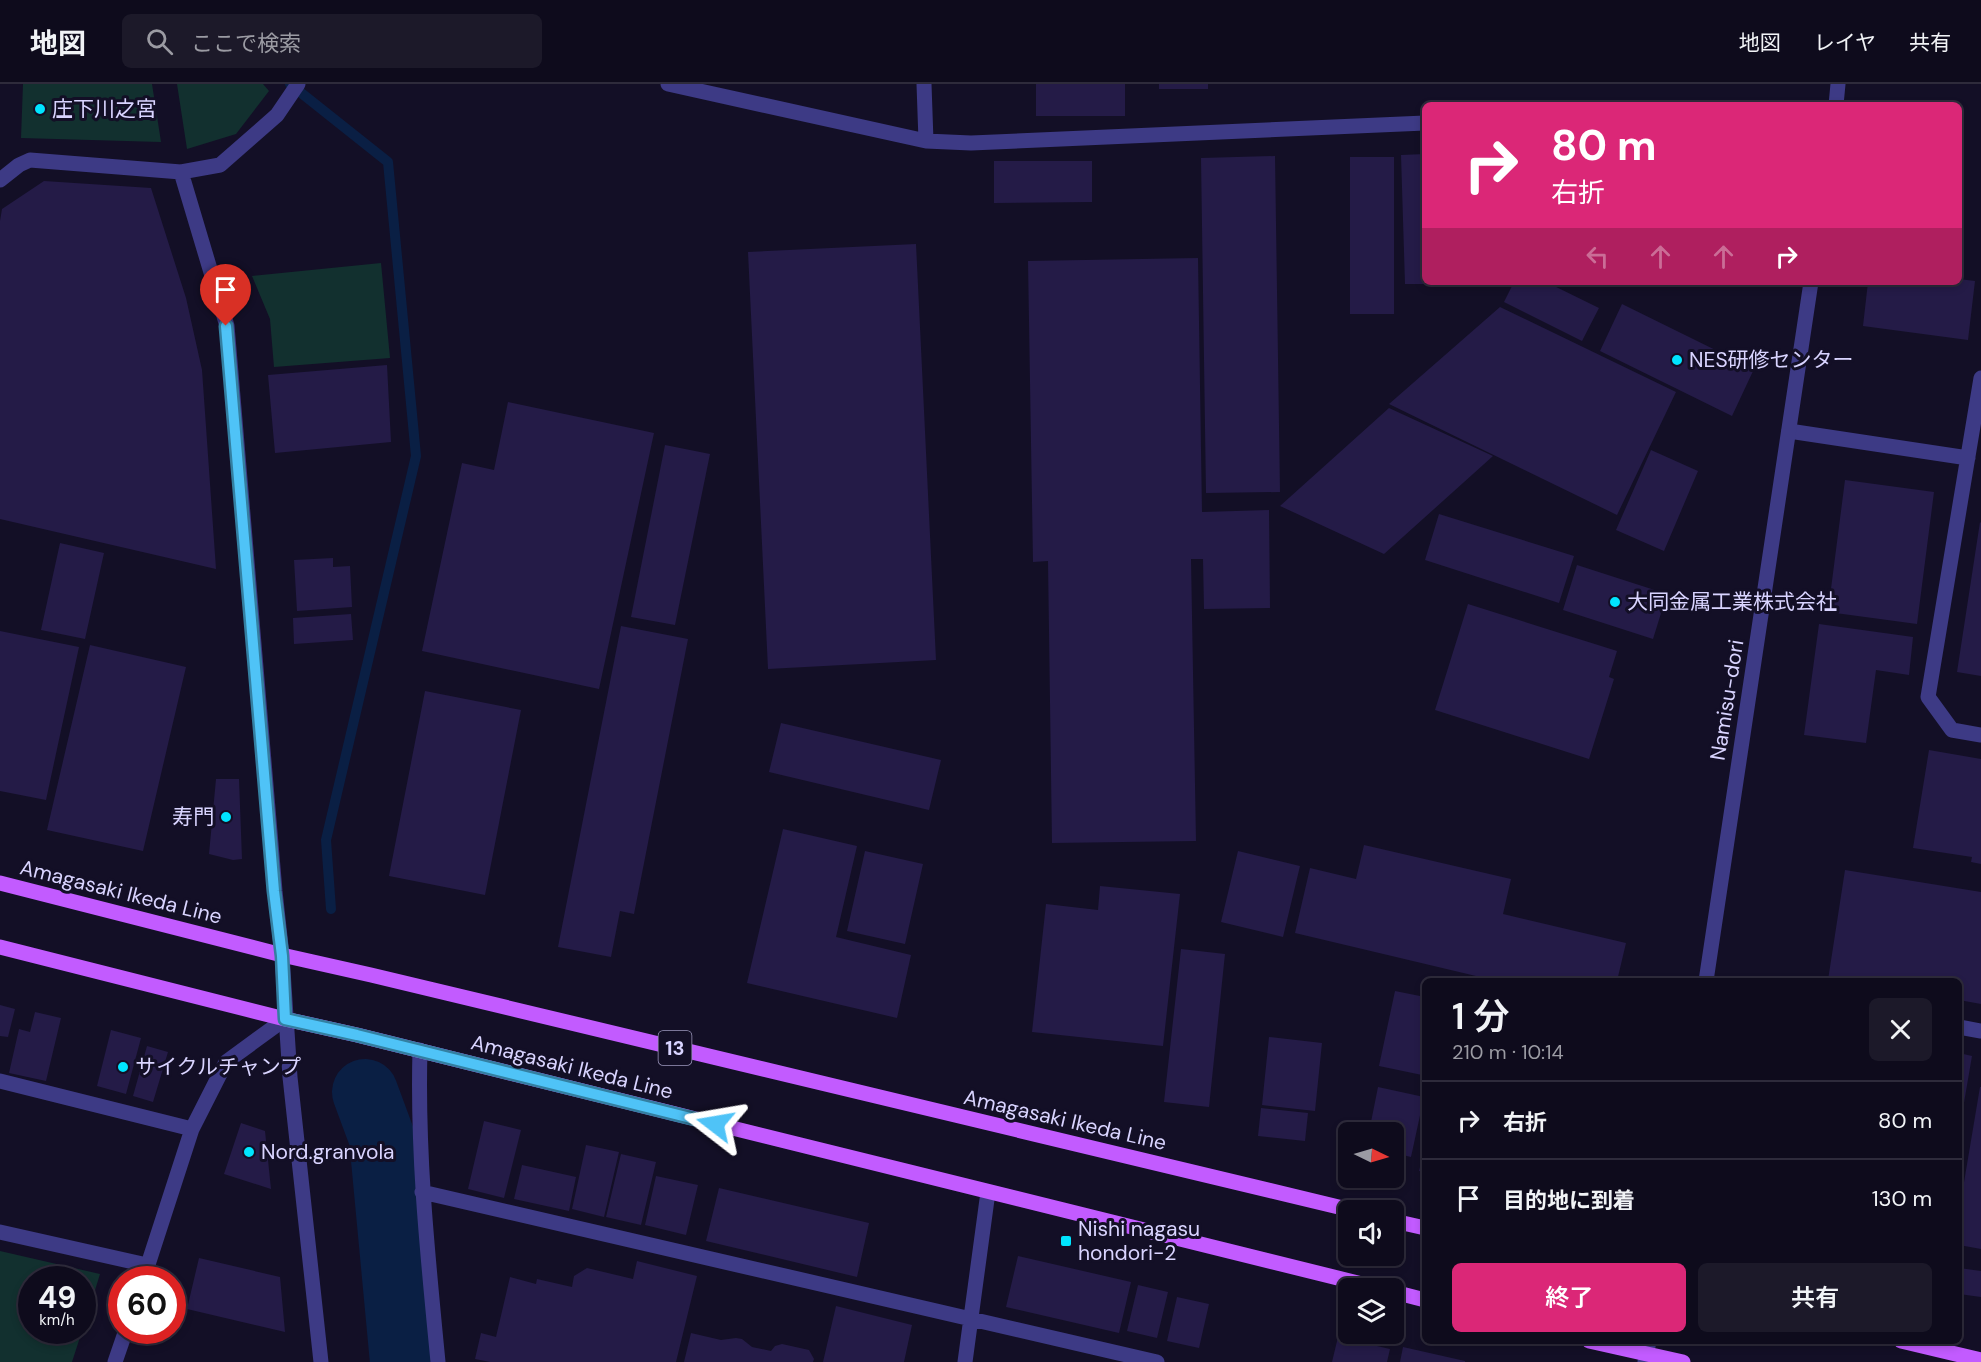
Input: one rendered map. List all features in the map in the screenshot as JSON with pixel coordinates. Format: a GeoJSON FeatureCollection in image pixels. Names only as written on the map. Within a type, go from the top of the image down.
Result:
{"type":"FeatureCollection","features":[{"type":"Feature","properties":{"kind":"main road","name":"Amagasaki Ikeda Line"},"geometry":{"type":"LineString","coordinates":[[0,882],[282,956],[371,975],[1338,1207]]}},
{"type":"Feature","properties":{"kind":"main road","name":"Amagasaki Ikeda Line"},"geometry":{"type":"LineString","coordinates":[[0,947],[1338,1278]]}},
{"type":"Feature","properties":{"kind":"main road"},"geometry":{"type":"LineString","coordinates":[[1404,1223],[1422,1227]]}},
{"type":"Feature","properties":{"kind":"main road"},"geometry":{"type":"LineString","coordinates":[[1404,1295],[1422,1299]]}},
{"type":"Feature","properties":{"kind":"main road"},"geometry":{"type":"LineString","coordinates":[[1605,1344],[1683,1362]]}},
{"type":"Feature","properties":{"kind":"main road"},"geometry":{"type":"LineString","coordinates":[[1914,1344],[1981,1360]]}},
{"type":"Feature","properties":{"kind":"street"},"geometry":{"type":"LineString","coordinates":[[0,180],[19,165],[30,160],[181,172],[220,165],[277,115],[298,84]]}},
{"type":"Feature","properties":{"kind":"street"},"geometry":{"type":"LineString","coordinates":[[668,84],[926,141],[970,143],[1422,123]]}},
{"type":"Feature","properties":{"kind":"street"},"geometry":{"type":"LineString","coordinates":[[924,84],[926,141]]}},
{"type":"Feature","properties":{"kind":"street"},"geometry":{"type":"LineString","coordinates":[[1836,102],[1838,84]]}},
{"type":"Feature","properties":{"kind":"street"},"geometry":{"type":"LineString","coordinates":[[181,172],[226,326],[273,879],[282,956],[285,1019],[321,1362]]}},
{"type":"Feature","properties":{"kind":"street","name":"Namisu-dori"},"geometry":{"type":"LineString","coordinates":[[1706,978],[1811,285]]}},
{"type":"Feature","properties":{"kind":"street"},"geometry":{"type":"LineString","coordinates":[[1981,378],[1928,697],[1953,730],[1981,735]]}},
{"type":"Feature","properties":{"kind":"street"},"geometry":{"type":"LineString","coordinates":[[1789,431],[1968,458]]}},
{"type":"Feature","properties":{"kind":"street"},"geometry":{"type":"LineString","coordinates":[[147,1266],[192,1129],[226,1062],[285,1019]]}},
{"type":"Feature","properties":{"kind":"street"},"geometry":{"type":"LineString","coordinates":[[1962,1028],[1981,1031]]}},
{"type":"Feature","properties":{"kind":"street"},"geometry":{"type":"LineString","coordinates":[[420,1050],[418,1100],[422,1192],[438,1362]]}},
{"type":"Feature","properties":{"kind":"street"},"geometry":{"type":"LineString","coordinates":[[0,1081],[192,1129]]}},
{"type":"Feature","properties":{"kind":"street"},"geometry":{"type":"LineString","coordinates":[[422,1192],[1157,1362]]}},
{"type":"Feature","properties":{"kind":"street"},"geometry":{"type":"LineString","coordinates":[[965,1362],[988,1192]]}},
{"type":"Feature","properties":{"kind":"street"},"geometry":{"type":"LineString","coordinates":[[0,1232],[123,1266]]}},
{"type":"Feature","properties":{"kind":"street"},"geometry":{"type":"LineString","coordinates":[[115,1362],[121,1344]]}},
{"type":"Feature","properties":{"kind":"green space"},"geometry":{"type":"Polygon","coordinates":[[[23,84],[152,84],[161,142],[21,138],[23,84]]]}},
{"type":"Feature","properties":{"kind":"green space"},"geometry":{"type":"Polygon","coordinates":[[[177,84],[263,84],[269,91],[236,134],[187,149],[177,84]]]}},
{"type":"Feature","properties":{"kind":"green space"},"geometry":{"type":"Polygon","coordinates":[[[381,263],[390,358],[274,367],[270,319],[252,276],[381,263]]]}},
{"type":"Feature","properties":{"kind":"green space"},"geometry":{"type":"Polygon","coordinates":[[[0,1251],[65,1266],[18,1266],[18,1344],[78,1344],[72,1362],[0,1362],[0,1251]]]}},
{"type":"Feature","properties":{"kind":"green space"},"geometry":{"type":"Polygon","coordinates":[[[96,1273],[100,1274],[96,1287],[96,1273]]]}},
{"type":"Feature","properties":{"kind":"building"},"geometry":{"type":"Polygon","coordinates":[[[1036,84],[1125,84],[1125,116],[1036,116],[1036,84]]]}},
{"type":"Feature","properties":{"kind":"building"},"geometry":{"type":"Polygon","coordinates":[[[1159,84],[1208,84],[1208,89],[1159,89],[1159,84]]]}},
{"type":"Feature","properties":{"kind":"building"},"geometry":{"type":"Polygon","coordinates":[[[1422,154],[1422,284],[1405,284],[1401,155],[1422,154]]]}},
{"type":"Feature","properties":{"kind":"building"},"geometry":{"type":"Polygon","coordinates":[[[1275,156],[1280,492],[1206,493],[1201,158],[1275,156]]]}},
{"type":"Feature","properties":{"kind":"building"},"geometry":{"type":"Polygon","coordinates":[[[1350,157],[1394,157],[1394,314],[1350,314],[1350,157]]]}},
{"type":"Feature","properties":{"kind":"building"},"geometry":{"type":"Polygon","coordinates":[[[994,161],[1092,161],[1092,202],[994,203],[994,161]]]}},
{"type":"Feature","properties":{"kind":"building"},"geometry":{"type":"Polygon","coordinates":[[[44,181],[151,188],[186,298],[202,370],[216,569],[0,519],[0,221],[2,209],[44,181]]]}},
{"type":"Feature","properties":{"kind":"building"},"geometry":{"type":"Polygon","coordinates":[[[916,244],[936,660],[768,669],[748,252],[916,244]]]}},
{"type":"Feature","properties":{"kind":"building"},"geometry":{"type":"Polygon","coordinates":[[[1198,258],[1202,512],[1269,510],[1270,608],[1204,609],[1203,559],[1191,559],[1196,841],[1052,843],[1048,561],[1033,562],[1028,261],[1198,258]]]}},
{"type":"Feature","properties":{"kind":"building"},"geometry":{"type":"Polygon","coordinates":[[[1962,279],[1975,281],[1968,340],[1863,326],[1868,285],[1962,285],[1962,279]]]}},
{"type":"Feature","properties":{"kind":"building"},"geometry":{"type":"Polygon","coordinates":[[[1512,285],[1552,285],[1599,308],[1582,341],[1504,302],[1512,285]]]}},
{"type":"Feature","properties":{"kind":"building","name":"NES研修センター"},"geometry":{"type":"Polygon","coordinates":[[[1622,304],[1754,369],[1732,416],[1600,351],[1622,304]]]}},
{"type":"Feature","properties":{"kind":"building"},"geometry":{"type":"Polygon","coordinates":[[[1500,307],[1676,392],[1617,515],[1389,404],[1500,307]]]}},
{"type":"Feature","properties":{"kind":"building"},"geometry":{"type":"Polygon","coordinates":[[[387,365],[391,442],[275,453],[268,375],[387,365]]]}},
{"type":"Feature","properties":{"kind":"building"},"geometry":{"type":"Polygon","coordinates":[[[508,402],[654,433],[599,689],[422,651],[462,463],[494,470],[508,402]]]}},
{"type":"Feature","properties":{"kind":"building"},"geometry":{"type":"Polygon","coordinates":[[[1389,408],[1493,456],[1384,554],[1280,506],[1389,408]]]}},
{"type":"Feature","properties":{"kind":"building"},"geometry":{"type":"Polygon","coordinates":[[[665,445],[710,454],[675,625],[631,617],[665,445]]]}},
{"type":"Feature","properties":{"kind":"building"},"geometry":{"type":"Polygon","coordinates":[[[1651,450],[1698,471],[1664,551],[1616,530],[1651,450]]]}},
{"type":"Feature","properties":{"kind":"building"},"geometry":{"type":"Polygon","coordinates":[[[1845,480],[1934,492],[1917,624],[1828,612],[1845,480]]]}},
{"type":"Feature","properties":{"kind":"building"},"geometry":{"type":"Polygon","coordinates":[[[1439,514],[1574,556],[1559,603],[1425,560],[1439,514]]]}},
{"type":"Feature","properties":{"kind":"building"},"geometry":{"type":"Polygon","coordinates":[[[1981,523],[1981,676],[1957,672],[1981,523]]]}},
{"type":"Feature","properties":{"kind":"building"},"geometry":{"type":"Polygon","coordinates":[[[60,543],[104,553],[85,639],[41,630],[60,543]]]}},
{"type":"Feature","properties":{"kind":"building"},"geometry":{"type":"Polygon","coordinates":[[[333,558],[333,567],[350,566],[352,607],[297,611],[294,560],[333,558]]]}},
{"type":"Feature","properties":{"kind":"building","name":"大同金属工業株式会社"},"geometry":{"type":"Polygon","coordinates":[[[1577,565],[1667,594],[1653,639],[1563,610],[1577,565]]]}},
{"type":"Feature","properties":{"kind":"building"},"geometry":{"type":"Polygon","coordinates":[[[1468,604],[1617,651],[1609,677],[1614,679],[1589,759],[1435,710],[1468,604]]]}},
{"type":"Feature","properties":{"kind":"building"},"geometry":{"type":"Polygon","coordinates":[[[351,614],[353,640],[294,644],[293,618],[351,614]]]}},
{"type":"Feature","properties":{"kind":"building"},"geometry":{"type":"Polygon","coordinates":[[[1819,624],[1913,637],[1909,675],[1876,670],[1866,743],[1804,735],[1819,624]]]}},
{"type":"Feature","properties":{"kind":"building"},"geometry":{"type":"Polygon","coordinates":[[[621,626],[688,639],[634,914],[620,911],[611,957],[558,947],[621,626]]]}},
{"type":"Feature","properties":{"kind":"building"},"geometry":{"type":"Polygon","coordinates":[[[0,631],[79,647],[46,800],[0,791],[0,631]]]}},
{"type":"Feature","properties":{"kind":"building"},"geometry":{"type":"Polygon","coordinates":[[[90,645],[186,667],[143,851],[47,830],[90,645]]]}},
{"type":"Feature","properties":{"kind":"building"},"geometry":{"type":"Polygon","coordinates":[[[425,691],[521,710],[485,895],[389,876],[425,691]]]}},
{"type":"Feature","properties":{"kind":"building"},"geometry":{"type":"Polygon","coordinates":[[[781,723],[941,760],[929,810],[769,772],[781,723]]]}},
{"type":"Feature","properties":{"kind":"building"},"geometry":{"type":"Polygon","coordinates":[[[1929,750],[1981,759],[1981,864],[1971,862],[1972,857],[1913,848],[1929,750]]]}},
{"type":"Feature","properties":{"kind":"building","name":"寿門"},"geometry":{"type":"Polygon","coordinates":[[[216,779],[239,779],[242,859],[233,860],[209,854],[216,779]]]}},
{"type":"Feature","properties":{"kind":"building"},"geometry":{"type":"Polygon","coordinates":[[[783,829],[857,846],[836,937],[911,955],[897,1018],[747,983],[783,829]]]}},
{"type":"Feature","properties":{"kind":"building"},"geometry":{"type":"Polygon","coordinates":[[[1364,845],[1511,879],[1503,914],[1626,943],[1618,978],[1484,978],[1295,933],[1310,868],[1356,879],[1364,845]]]}},
{"type":"Feature","properties":{"kind":"building"},"geometry":{"type":"Polygon","coordinates":[[[865,851],[923,864],[905,944],[847,931],[865,851]]]}},
{"type":"Feature","properties":{"kind":"building"},"geometry":{"type":"Polygon","coordinates":[[[1238,851],[1300,866],[1283,937],[1221,922],[1238,851]]]}},
{"type":"Feature","properties":{"kind":"building"},"geometry":{"type":"Polygon","coordinates":[[[1845,870],[1981,892],[1981,1004],[1962,1001],[1962,978],[1828,978],[1845,870]]]}},
{"type":"Feature","properties":{"kind":"building"},"geometry":{"type":"Polygon","coordinates":[[[1100,886],[1180,894],[1163,1046],[1032,1032],[1046,904],[1098,910],[1100,886]]]}},
{"type":"Feature","properties":{"kind":"building"},"geometry":{"type":"Polygon","coordinates":[[[1181,949],[1225,954],[1209,1107],[1164,1102],[1181,949]]]}},
{"type":"Feature","properties":{"kind":"building"},"geometry":{"type":"Polygon","coordinates":[[[1395,991],[1422,996],[1422,1075],[1379,1066],[1395,991]]]}},
{"type":"Feature","properties":{"kind":"building"},"geometry":{"type":"Polygon","coordinates":[[[0,1005],[15,1009],[8,1037],[0,1036],[0,1005]]]}},
{"type":"Feature","properties":{"kind":"building"},"geometry":{"type":"Polygon","coordinates":[[[35,1012],[61,1018],[46,1081],[9,1073],[19,1029],[30,1032],[35,1012]]]}},
{"type":"Feature","properties":{"kind":"building"},"geometry":{"type":"Polygon","coordinates":[[[111,1030],[141,1038],[126,1094],[97,1086],[111,1030]]]}},
{"type":"Feature","properties":{"kind":"building"},"geometry":{"type":"Polygon","coordinates":[[[1269,1037],[1322,1043],[1315,1111],[1262,1105],[1269,1037]]]}},
{"type":"Feature","properties":{"kind":"building"},"geometry":{"type":"Polygon","coordinates":[[[147,1046],[168,1052],[153,1102],[133,1096],[147,1046]]]}},
{"type":"Feature","properties":{"kind":"building"},"geometry":{"type":"Polygon","coordinates":[[[1962,1054],[1972,1056],[1962,1114],[1962,1054]]]}},
{"type":"Feature","properties":{"kind":"building"},"geometry":{"type":"Polygon","coordinates":[[[1378,1087],[1422,1097],[1411,1157],[1404,1155],[1404,1122],[1371,1122],[1378,1087]]]}},
{"type":"Feature","properties":{"kind":"building"},"geometry":{"type":"Polygon","coordinates":[[[1981,1087],[1981,1249],[1962,1246],[1962,1194],[1981,1087]]]}},
{"type":"Feature","properties":{"kind":"building"},"geometry":{"type":"Polygon","coordinates":[[[1261,1108],[1308,1113],[1305,1141],[1258,1136],[1261,1108]]]}},
{"type":"Feature","properties":{"kind":"building"},"geometry":{"type":"Polygon","coordinates":[[[484,1121],[521,1130],[504,1198],[468,1189],[484,1121]]]}},
{"type":"Feature","properties":{"kind":"building","name":"Nord.granvola"},"geometry":{"type":"Polygon","coordinates":[[[241,1123],[265,1131],[271,1189],[224,1174],[241,1123]]]}},
{"type":"Feature","properties":{"kind":"building"},"geometry":{"type":"Polygon","coordinates":[[[586,1145],[619,1152],[604,1217],[572,1209],[586,1145]]]}},
{"type":"Feature","properties":{"kind":"building"},"geometry":{"type":"Polygon","coordinates":[[[621,1154],[656,1162],[641,1225],[606,1217],[621,1154]]]}},
{"type":"Feature","properties":{"kind":"building"},"geometry":{"type":"Polygon","coordinates":[[[522,1165],[576,1177],[569,1211],[514,1199],[522,1165]]]}},
{"type":"Feature","properties":{"kind":"building"},"geometry":{"type":"Polygon","coordinates":[[[656,1176],[698,1185],[686,1235],[645,1225],[656,1176]]]}},
{"type":"Feature","properties":{"kind":"building"},"geometry":{"type":"Polygon","coordinates":[[[719,1188],[869,1223],[857,1277],[706,1241],[719,1188]]]}},
{"type":"Feature","properties":{"kind":"building"},"geometry":{"type":"Polygon","coordinates":[[[1018,1256],[1131,1282],[1119,1333],[1006,1307],[1018,1256]]]}},
{"type":"Feature","properties":{"kind":"building"},"geometry":{"type":"Polygon","coordinates":[[[199,1258],[280,1277],[285,1332],[187,1309],[199,1258]]]}},
{"type":"Feature","properties":{"kind":"building"},"geometry":{"type":"Polygon","coordinates":[[[637,1261],[697,1276],[676,1362],[490,1362],[475,1359],[481,1333],[496,1337],[510,1277],[536,1284],[537,1279],[572,1287],[574,1276],[587,1268],[633,1279],[637,1261]]]}},
{"type":"Feature","properties":{"kind":"building"},"geometry":{"type":"Polygon","coordinates":[[[1962,1268],[1981,1271],[1981,1297],[1962,1294],[1962,1268]]]}},
{"type":"Feature","properties":{"kind":"building"},"geometry":{"type":"Polygon","coordinates":[[[1138,1285],[1168,1292],[1157,1338],[1127,1331],[1138,1285]]]}},
{"type":"Feature","properties":{"kind":"building"},"geometry":{"type":"Polygon","coordinates":[[[1177,1297],[1209,1304],[1199,1348],[1167,1341],[1177,1297]]]}},
{"type":"Feature","properties":{"kind":"building"},"geometry":{"type":"Polygon","coordinates":[[[836,1306],[912,1325],[904,1362],[823,1362],[836,1306]]]}},
{"type":"Feature","properties":{"kind":"building"},"geometry":{"type":"Polygon","coordinates":[[[691,1333],[721,1340],[742,1339],[752,1347],[771,1351],[775,1346],[782,1344],[809,1350],[814,1359],[813,1362],[684,1362],[691,1333]]]}},
{"type":"Feature","properties":{"kind":"building"},"geometry":{"type":"Polygon","coordinates":[[[1338,1337],[1338,1344],[1368,1344],[1390,1349],[1387,1362],[1332,1362],[1338,1337]]]}},
{"type":"Feature","properties":{"kind":"building"},"geometry":{"type":"Polygon","coordinates":[[[1403,1347],[1465,1361],[1465,1362],[1400,1362],[1403,1347]]]}},
{"type":"Feature","properties":{"kind":"waterway"},"geometry":{"type":"LineString","coordinates":[[290,84],[388,162],[416,456],[326,840],[331,909]]}},
{"type":"Feature","properties":{"kind":"waterway"},"geometry":{"type":"LineString","coordinates":[[365,1092],[382,1138],[403,1362]]}},
{"type":"Feature","properties":{"kind":"place","name":"庄下川之宮"},"geometry":{"type":"Point","coordinates":[40,109]}},
{"type":"Feature","properties":{"kind":"place","name":"NES研修センター"},"geometry":{"type":"Point","coordinates":[1677,360]}},
{"type":"Feature","properties":{"kind":"place","name":"大同金属工業株式会社"},"geometry":{"type":"Point","coordinates":[1615,602]}},
{"type":"Feature","properties":{"kind":"place","name":"寿門"},"geometry":{"type":"Point","coordinates":[226,817]}},
{"type":"Feature","properties":{"kind":"place","name":"サイクルチャンプ"},"geometry":{"type":"Point","coordinates":[123,1067]}},
{"type":"Feature","properties":{"kind":"place","name":"Nord.granvola"},"geometry":{"type":"Point","coordinates":[249,1152]}},
{"type":"Feature","properties":{"kind":"place","name":"Nishi nagasu hondori-2"},"geometry":{"type":"Point","coordinates":[1066,1241]}},
{"type":"Feature","properties":{"kind":"route"},"geometry":{"type":"LineString","coordinates":[[226,326],[274,891],[282,956],[285,1019],[715,1124]]}}]}
